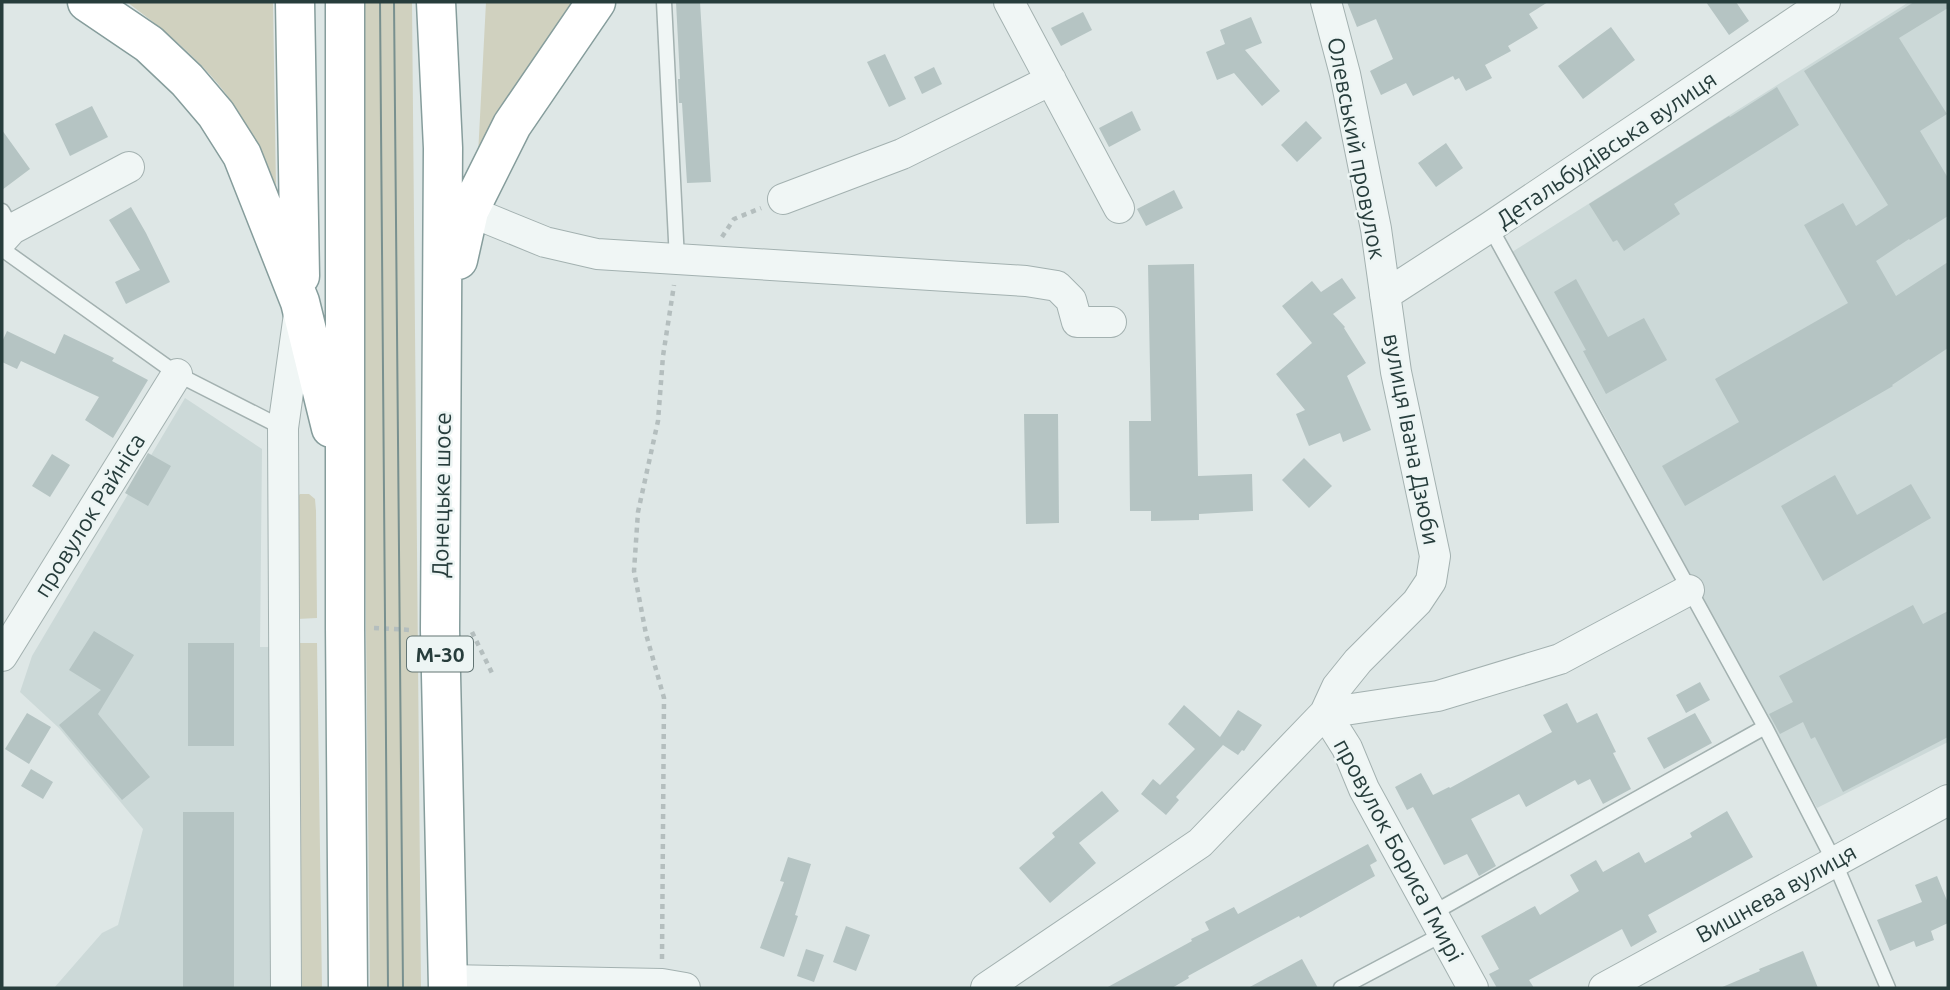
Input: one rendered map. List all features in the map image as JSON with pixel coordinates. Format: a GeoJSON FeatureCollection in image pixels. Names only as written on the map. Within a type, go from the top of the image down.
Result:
{"type":"FeatureCollection","features":[{"type":"Feature","properties":{"kind":"highway"},"geometry":{"type":"LineString","coordinates":[[87,2],[149,44],[187,80],[216,114],[242,155],[300,302],[345,488]]}},
{"type":"Feature","properties":{"kind":"highway"},"geometry":{"type":"LineString","coordinates":[[295,2],[300,302]]}},
{"type":"Feature","properties":{"kind":"highway","name":"Донецьке шосе"},"geometry":{"type":"LineString","coordinates":[[436,2],[443,148],[440,631],[448,984]]}},
{"type":"Feature","properties":{"kind":"highway"},"geometry":{"type":"LineString","coordinates":[[443,148],[458,2]]}},
{"type":"Feature","properties":{"kind":"highway"},"geometry":{"type":"LineString","coordinates":[[443,320],[469,211],[512,125],[596,2]]}},
{"type":"Feature","properties":{"kind":"highway"},"geometry":{"type":"LineString","coordinates":[[299,207],[345,6]]}},
{"type":"Feature","properties":{"kind":"highway"},"geometry":{"type":"LineString","coordinates":[[345,6],[348,988]]}},
{"type":"Feature","properties":{"kind":"street"},"geometry":{"type":"LineString","coordinates":[[1009,2],[1119,208]]}},
{"type":"Feature","properties":{"kind":"street","name":"Олевський провулок"},"geometry":{"type":"LineString","coordinates":[[1326,2],[1348,86],[1376,229],[1385,295]]}},
{"type":"Feature","properties":{"kind":"street","name":"Детальбудівська вулиця"},"geometry":{"type":"LineString","coordinates":[[1385,295],[1825,2]]}},
{"type":"Feature","properties":{"kind":"street"},"geometry":{"type":"LineString","coordinates":[[783,199],[902,154],[1051,80]]}},
{"type":"Feature","properties":{"kind":"street"},"geometry":{"type":"LineString","coordinates":[[4,232],[129,167]]}},
{"type":"Feature","properties":{"kind":"street"},"geometry":{"type":"LineString","coordinates":[[469,211],[545,242],[597,254],[1026,281],[1057,286],[1071,300],[1077,322],[1111,322]]}},
{"type":"Feature","properties":{"kind":"street","name":"вулиця Івана Дзюби"},"geometry":{"type":"LineString","coordinates":[[986,988],[1200,844],[1325,713],[1337,687],[1417,602],[1431,581],[1435,556],[1396,372],[1385,295]]}},
{"type":"Feature","properties":{"kind":"street"},"geometry":{"type":"LineString","coordinates":[[286,988],[283,428],[300,302]]}},
{"type":"Feature","properties":{"kind":"street","name":"провулок Райніса"},"geometry":{"type":"LineString","coordinates":[[2,656],[177,374]]}},
{"type":"Feature","properties":{"kind":"street"},"geometry":{"type":"LineString","coordinates":[[1325,713],[1438,696],[1560,659],[1689,590]]}},
{"type":"Feature","properties":{"kind":"street","name":"провулок Бориса Гмирі"},"geometry":{"type":"LineString","coordinates":[[1325,713],[1347,748],[1364,789],[1473,988]]}},
{"type":"Feature","properties":{"kind":"street","name":"Вишнева вулиця"},"geometry":{"type":"LineString","coordinates":[[1604,988],[1948,800]]}},
{"type":"Feature","properties":{"kind":"street"},"geometry":{"type":"LineString","coordinates":[[448,984],[670,987]]}},
{"type":"Feature","properties":{"kind":"lane"},"geometry":{"type":"LineString","coordinates":[[664,2],[677,260]]}},
{"type":"Feature","properties":{"kind":"lane"},"geometry":{"type":"LineString","coordinates":[[1490,227],[1765,727],[1834,861],[1888,988]]}},
{"type":"Feature","properties":{"kind":"lane"},"geometry":{"type":"LineString","coordinates":[[4,232],[177,374],[283,428]]}},
{"type":"Feature","properties":{"kind":"lane"},"geometry":{"type":"LineString","coordinates":[[1341,988],[1437,924],[1765,727]]}},
{"type":"Feature","properties":{"kind":"path"},"geometry":{"type":"LineString","coordinates":[[716,262],[721,239],[734,219],[783,199]]}},
{"type":"Feature","properties":{"kind":"path"},"geometry":{"type":"LineString","coordinates":[[670,987],[664,698],[646,634],[634,571],[638,512],[658,421],[663,356],[677,260]]}},
{"type":"Feature","properties":{"kind":"path"},"geometry":{"type":"LineString","coordinates":[[373,628],[418,630]]}},
{"type":"Feature","properties":{"kind":"path"},"geometry":{"type":"LineString","coordinates":[[471,629],[493,675]]}},
{"type":"Feature","properties":{"kind":"shaded area"},"geometry":{"type":"Polygon","coordinates":[[[1909,2],[1948,2],[1948,742],[1817,808],[1512,252],[1909,2]]]}},
{"type":"Feature","properties":{"kind":"shaded area"},"geometry":{"type":"Polygon","coordinates":[[[185,398],[262,449],[260,647],[277,647],[281,988],[54,988],[102,933],[118,925],[143,829],[59,728],[20,692],[32,656],[185,398]]]}},
{"type":"Feature","properties":{"kind":"green space"},"geometry":{"type":"Polygon","coordinates":[[[127,2],[273,2],[276,188],[273,188],[247,127],[224,91],[178,43],[127,2]]]}},
{"type":"Feature","properties":{"kind":"green space"},"geometry":{"type":"Polygon","coordinates":[[[359,2],[412,2],[421,988],[370,988],[359,2]]]}},
{"type":"Feature","properties":{"kind":"green space"},"geometry":{"type":"Polygon","coordinates":[[[486,2],[583,2],[478,155],[486,2]]]}},
{"type":"Feature","properties":{"kind":"green space"},"geometry":{"type":"Polygon","coordinates":[[[300,494],[309,494],[315,499],[317,618],[297,619],[295,500],[300,494]]]}},
{"type":"Feature","properties":{"kind":"green space"},"geometry":{"type":"Polygon","coordinates":[[[296,643],[317,643],[322,988],[301,988],[296,643]]]}},
{"type":"Feature","properties":{"kind":"building"},"geometry":{"type":"Polygon","coordinates":[[[676,2],[700,2],[711,182],[687,183],[682,103],[679,103],[676,2]]]}},
{"type":"Feature","properties":{"kind":"building"},"geometry":{"type":"Polygon","coordinates":[[[1347,2],[1548,2],[1529,14],[1538,28],[1508,46],[1511,51],[1485,65],[1492,78],[1466,91],[1459,78],[1455,80],[1453,76],[1413,96],[1406,83],[1381,95],[1370,71],[1393,59],[1376,19],[1357,27],[1347,2]]]}},
{"type":"Feature","properties":{"kind":"building"},"geometry":{"type":"Polygon","coordinates":[[[1706,2],[1736,2],[1749,21],[1729,35],[1706,2]]]}},
{"type":"Feature","properties":{"kind":"building"},"geometry":{"type":"Polygon","coordinates":[[[1914,2],[1948,2],[1948,8],[1899,38],[1947,114],[1920,131],[1948,178],[1948,216],[1876,261],[1896,296],[1948,262],[1948,348],[1893,386],[1685,506],[1662,466],[1739,422],[1715,379],[1848,303],[1804,225],[1843,203],[1856,226],[1888,205],[1804,71],[1914,2]]]}},
{"type":"Feature","properties":{"kind":"building"},"geometry":{"type":"Polygon","coordinates":[[[1083,12],[1092,30],[1061,46],[1051,28],[1083,12]]]}},
{"type":"Feature","properties":{"kind":"building"},"geometry":{"type":"Polygon","coordinates":[[[1251,17],[1262,43],[1245,50],[1280,91],[1262,106],[1234,73],[1217,80],[1206,52],[1225,44],[1220,30],[1251,17]]]}},
{"type":"Feature","properties":{"kind":"building"},"geometry":{"type":"Polygon","coordinates":[[[1611,27],[1635,60],[1583,99],[1558,66],[1611,27]]]}},
{"type":"Feature","properties":{"kind":"building"},"geometry":{"type":"Polygon","coordinates":[[[885,54],[906,99],[889,107],[867,62],[885,54]]]}},
{"type":"Feature","properties":{"kind":"building"},"geometry":{"type":"Polygon","coordinates":[[[934,67],[942,84],[922,94],[914,77],[934,67]]]}},
{"type":"Feature","properties":{"kind":"building"},"geometry":{"type":"Polygon","coordinates":[[[1777,87],[1799,125],[1674,204],[1680,214],[1624,251],[1617,240],[1613,242],[1589,204],[1777,87]]]}},
{"type":"Feature","properties":{"kind":"building"},"geometry":{"type":"Polygon","coordinates":[[[92,106],[108,137],[70,156],[55,124],[92,106]]]}},
{"type":"Feature","properties":{"kind":"building"},"geometry":{"type":"Polygon","coordinates":[[[1132,111],[1141,130],[1109,147],[1099,128],[1132,111]]]}},
{"type":"Feature","properties":{"kind":"building"},"geometry":{"type":"Polygon","coordinates":[[[1306,121],[1322,138],[1297,162],[1281,145],[1306,121]]]}},
{"type":"Feature","properties":{"kind":"building"},"geometry":{"type":"Polygon","coordinates":[[[2,130],[30,169],[2,190],[2,130]]]}},
{"type":"Feature","properties":{"kind":"building"},"geometry":{"type":"Polygon","coordinates":[[[1446,143],[1463,168],[1436,187],[1418,163],[1446,143]]]}},
{"type":"Feature","properties":{"kind":"building"},"geometry":{"type":"Polygon","coordinates":[[[1174,190],[1183,208],[1146,226],[1137,209],[1174,190]]]}},
{"type":"Feature","properties":{"kind":"building"},"geometry":{"type":"Polygon","coordinates":[[[131,207],[170,282],[126,304],[115,282],[140,270],[109,220],[131,207]]]}},
{"type":"Feature","properties":{"kind":"building"},"geometry":{"type":"Polygon","coordinates":[[[1194,264],[1198,476],[1252,474],[1253,511],[1199,514],[1199,520],[1151,521],[1151,511],[1130,511],[1129,421],[1151,421],[1148,265],[1194,264]]]}},
{"type":"Feature","properties":{"kind":"building"},"geometry":{"type":"Polygon","coordinates":[[[1342,278],[1356,298],[1333,314],[1345,327],[1366,363],[1347,376],[1371,430],[1343,442],[1340,433],[1309,446],[1296,414],[1305,410],[1276,374],[1312,343],[1282,306],[1312,281],[1321,292],[1342,278]]]}},
{"type":"Feature","properties":{"kind":"building"},"geometry":{"type":"Polygon","coordinates":[[[1576,279],[1608,337],[1644,318],[1667,360],[1606,394],[1583,351],[1586,350],[1554,292],[1576,279]]]}},
{"type":"Feature","properties":{"kind":"building"},"geometry":{"type":"Polygon","coordinates":[[[7,331],[55,354],[64,334],[114,358],[112,361],[148,380],[113,438],[85,420],[99,397],[21,361],[17,369],[2,362],[2,342],[7,331]]]}},
{"type":"Feature","properties":{"kind":"building"},"geometry":{"type":"Polygon","coordinates":[[[1024,414],[1058,414],[1059,523],[1026,524],[1024,414]]]}},
{"type":"Feature","properties":{"kind":"building"},"geometry":{"type":"Polygon","coordinates":[[[148,453],[171,466],[148,506],[125,493],[148,453]]]}},
{"type":"Feature","properties":{"kind":"building"},"geometry":{"type":"Polygon","coordinates":[[[52,454],[70,465],[50,497],[32,486],[52,454]]]}},
{"type":"Feature","properties":{"kind":"building"},"geometry":{"type":"Polygon","coordinates":[[[1304,458],[1332,486],[1309,508],[1282,480],[1304,458]]]}},
{"type":"Feature","properties":{"kind":"building"},"geometry":{"type":"Polygon","coordinates":[[[1835,475],[1857,515],[1911,484],[1931,518],[1823,581],[1781,506],[1835,475]]]}},
{"type":"Feature","properties":{"kind":"building"},"geometry":{"type":"Polygon","coordinates":[[[1913,605],[1923,624],[1948,611],[1948,737],[1843,792],[1815,737],[1811,739],[1803,722],[1780,734],[1769,714],[1793,702],[1779,676],[1913,605]]]}},
{"type":"Feature","properties":{"kind":"building"},"geometry":{"type":"Polygon","coordinates":[[[94,631],[134,655],[98,714],[150,777],[122,800],[59,725],[101,690],[69,670],[94,631]]]}},
{"type":"Feature","properties":{"kind":"building"},"geometry":{"type":"Polygon","coordinates":[[[188,643],[234,643],[234,746],[188,746],[188,643]]]}},
{"type":"Feature","properties":{"kind":"building"},"geometry":{"type":"Polygon","coordinates":[[[1700,682],[1710,700],[1686,713],[1676,695],[1700,682]]]}},
{"type":"Feature","properties":{"kind":"building"},"geometry":{"type":"Polygon","coordinates":[[[1567,703],[1577,723],[1597,713],[1631,789],[1603,804],[1590,779],[1578,785],[1575,780],[1526,807],[1519,794],[1471,819],[1496,866],[1479,876],[1467,854],[1444,865],[1413,807],[1407,810],[1395,787],[1421,773],[1433,795],[1450,788],[1552,732],[1543,715],[1567,703]]]}},
{"type":"Feature","properties":{"kind":"building"},"geometry":{"type":"Polygon","coordinates":[[[1184,705],[1220,737],[1238,710],[1262,725],[1244,751],[1238,755],[1223,745],[1176,797],[1179,800],[1166,815],[1141,794],[1153,779],[1160,785],[1195,749],[1168,724],[1184,705]]]}},
{"type":"Feature","properties":{"kind":"building"},"geometry":{"type":"Polygon","coordinates":[[[27,713],[51,727],[29,764],[5,749],[27,713]]]}},
{"type":"Feature","properties":{"kind":"building"},"geometry":{"type":"Polygon","coordinates":[[[1695,713],[1712,743],[1664,769],[1647,738],[1695,713]]]}},
{"type":"Feature","properties":{"kind":"building"},"geometry":{"type":"Polygon","coordinates":[[[31,769],[53,782],[43,799],[21,786],[31,769]]]}},
{"type":"Feature","properties":{"kind":"building"},"geometry":{"type":"Polygon","coordinates":[[[1102,791],[1119,811],[1079,843],[1096,863],[1050,903],[1019,868],[1055,837],[1052,833],[1102,791]]]}},
{"type":"Feature","properties":{"kind":"building"},"geometry":{"type":"Polygon","coordinates":[[[1727,811],[1753,857],[1648,915],[1657,932],[1631,947],[1622,929],[1529,980],[1534,988],[1497,988],[1489,974],[1499,969],[1481,936],[1535,906],[1540,915],[1579,891],[1570,875],[1596,860],[1603,872],[1639,852],[1645,863],[1692,837],[1690,833],[1727,811]]]}},
{"type":"Feature","properties":{"kind":"building"},"geometry":{"type":"Polygon","coordinates":[[[183,812],[234,812],[234,988],[183,988],[183,812]]]}},
{"type":"Feature","properties":{"kind":"building"},"geometry":{"type":"Polygon","coordinates":[[[1368,844],[1377,861],[1370,865],[1375,876],[1300,918],[1299,916],[1188,976],[1189,978],[1172,988],[1106,988],[1209,930],[1205,922],[1234,907],[1238,914],[1368,844]]]}},
{"type":"Feature","properties":{"kind":"building"},"geometry":{"type":"Polygon","coordinates":[[[788,857],[811,864],[784,957],[760,948],[784,882],[780,881],[788,857]]]}},
{"type":"Feature","properties":{"kind":"building"},"geometry":{"type":"Polygon","coordinates":[[[1937,876],[1948,903],[1948,923],[1931,931],[1934,940],[1916,947],[1914,941],[1890,951],[1877,920],[1922,902],[1915,885],[1937,876]]]}},
{"type":"Feature","properties":{"kind":"building"},"geometry":{"type":"Polygon","coordinates":[[[846,926],[870,935],[856,971],[833,962],[846,926]]]}},
{"type":"Feature","properties":{"kind":"building"},"geometry":{"type":"Polygon","coordinates":[[[806,949],[824,955],[814,982],[797,976],[806,949]]]}},
{"type":"Feature","properties":{"kind":"building"},"geometry":{"type":"Polygon","coordinates":[[[1803,951],[1818,988],[1720,988],[1760,971],[1759,969],[1803,951]]]}},
{"type":"Feature","properties":{"kind":"building"},"geometry":{"type":"Polygon","coordinates":[[[1302,959],[1318,988],[1248,988],[1302,959]]]}},
{"type":"Feature","properties":{"kind":"tram line"},"geometry":{"type":"LineString","coordinates":[[380,2],[388,988]]}},
{"type":"Feature","properties":{"kind":"tram line"},"geometry":{"type":"LineString","coordinates":[[394,2],[403,988]]}}]}
